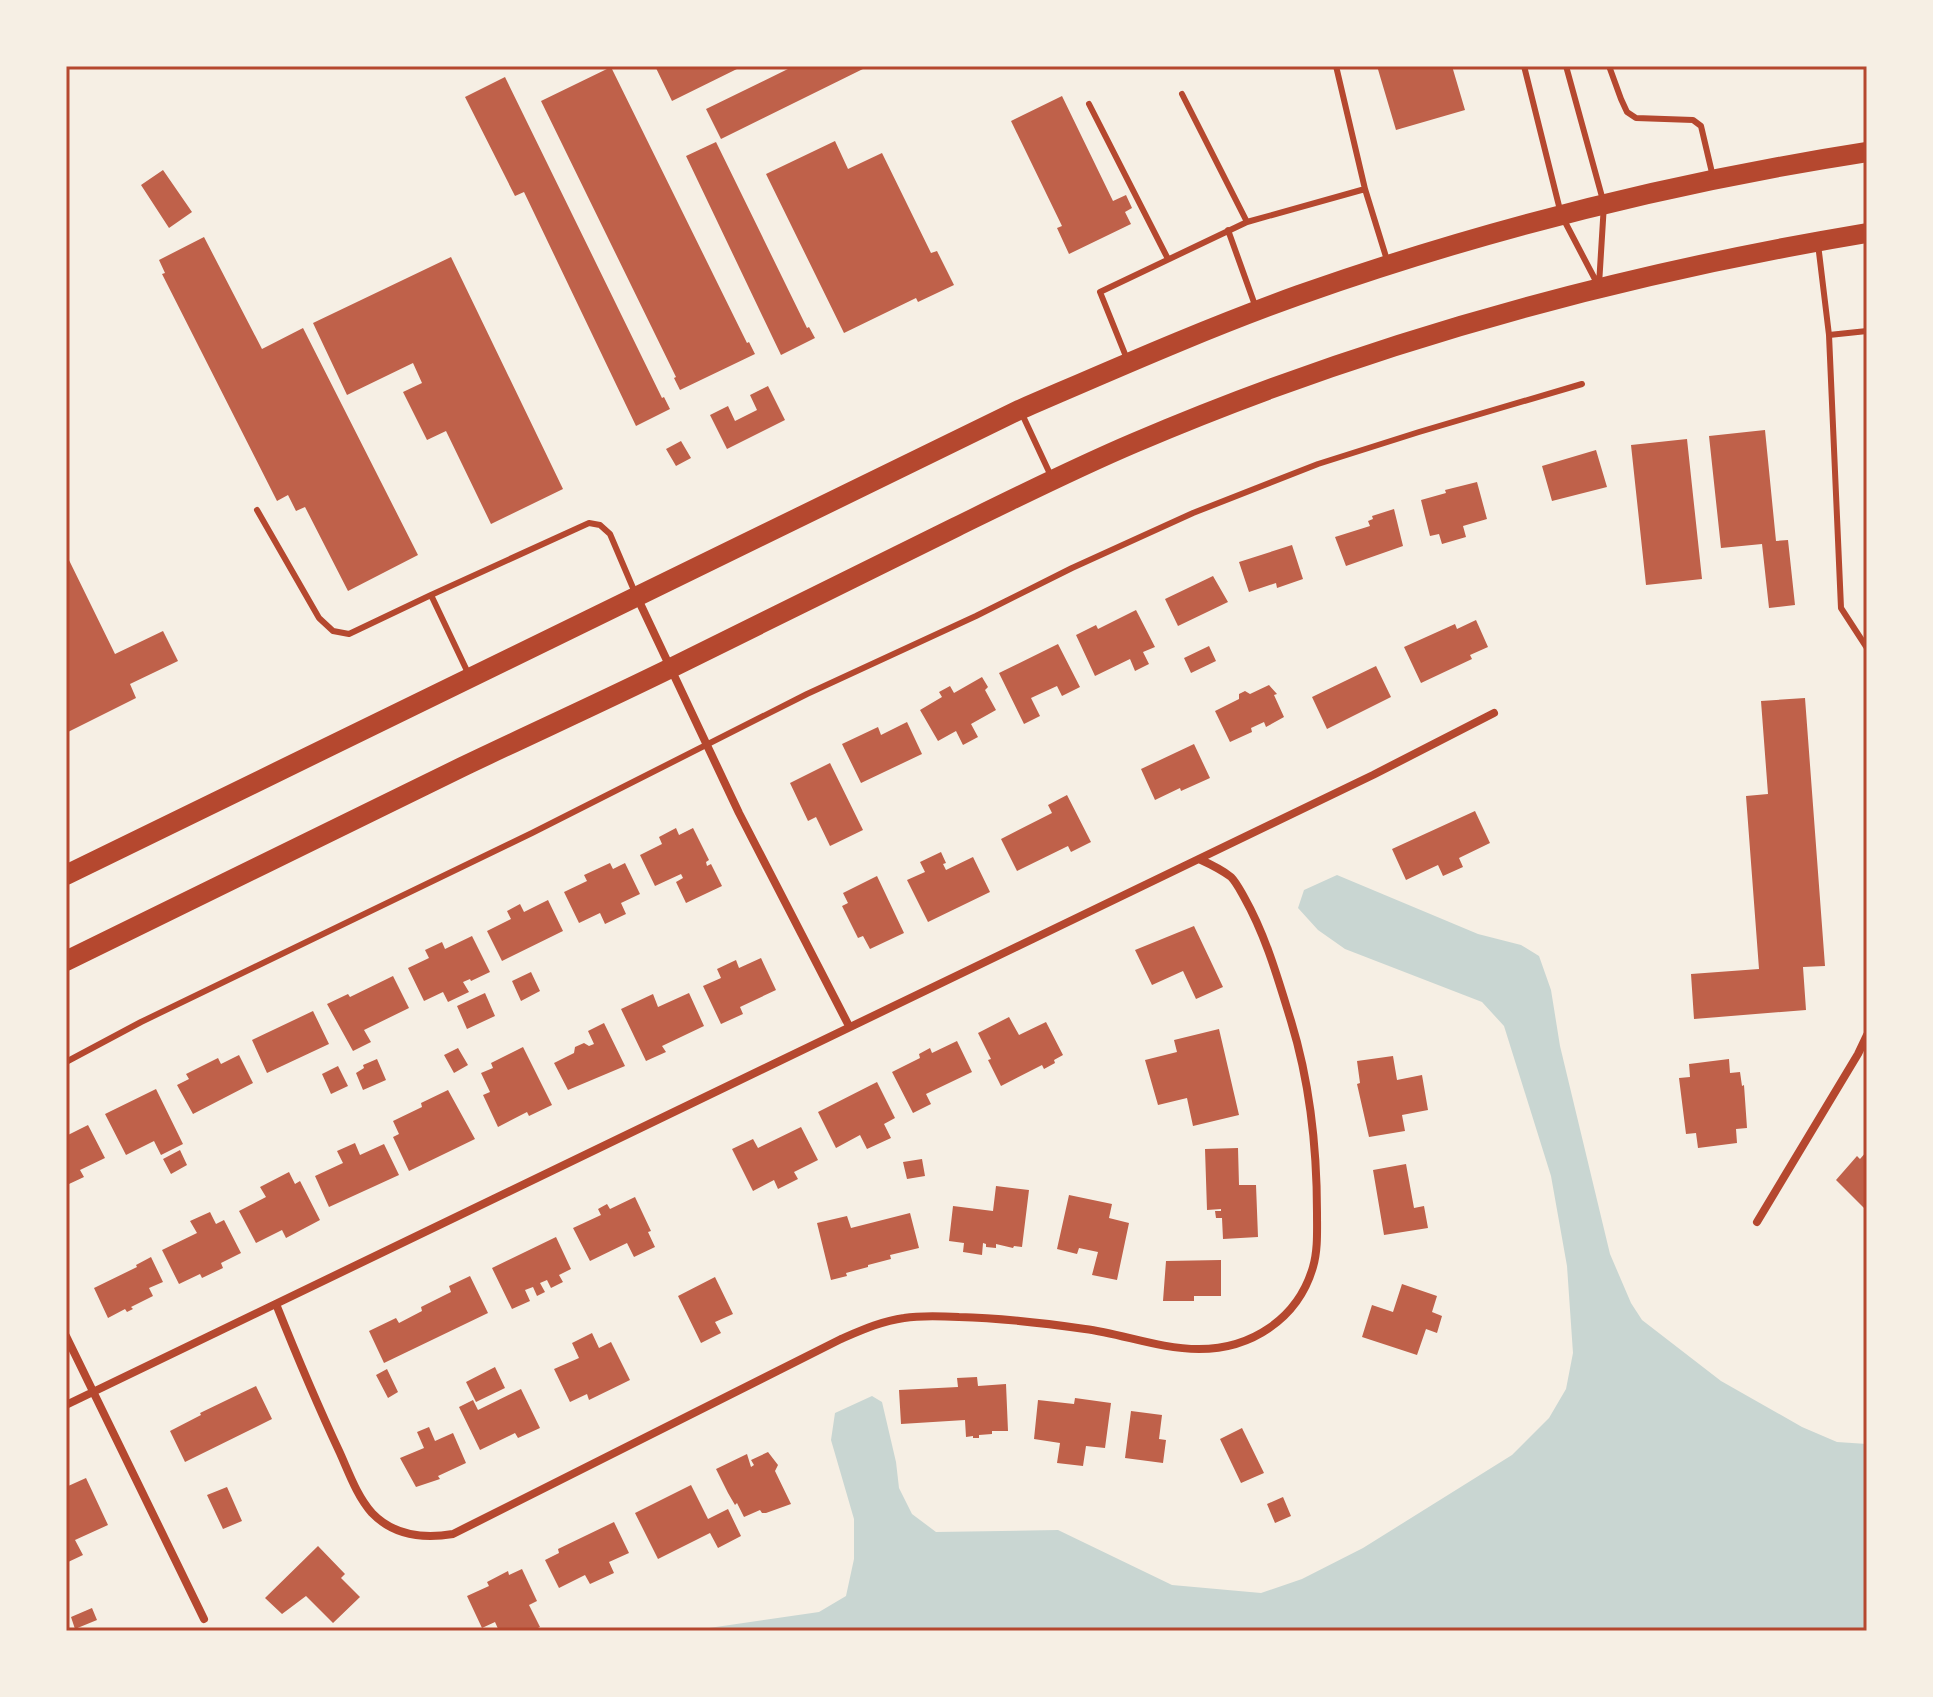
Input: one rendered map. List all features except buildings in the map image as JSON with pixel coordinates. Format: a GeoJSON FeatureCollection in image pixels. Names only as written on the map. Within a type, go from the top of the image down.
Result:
{"type":"FeatureCollection","features":[{"type":"Feature","properties":{"kind":"main road"},"geometry":{"type":"LineString","coordinates":[[66,875],[1019,410],[1128,363],[1298,295],[1561,214],[1867,152]]}},
{"type":"Feature","properties":{"kind":"main road"},"geometry":{"type":"LineString","coordinates":[[66,961],[672,668],[1053,479],[1135,443],[1295,380],[1479,321],[1599,288],[1729,258],[1867,233]]}},
{"type":"Feature","properties":{"kind":"street"},"geometry":{"type":"LineString","coordinates":[[637,596],[739,813],[849,1026]]}},
{"type":"Feature","properties":{"kind":"street"},"geometry":{"type":"LineString","coordinates":[[66,1405],[1373,775],[1494,713]]}},
{"type":"Feature","properties":{"kind":"street"},"geometry":{"type":"LineString","coordinates":[[276,1304],[310,1390],[360,1497],[373,1514],[390,1527],[410,1535],[431,1537],[453,1534],[871,1325],[918,1317],[996,1318],[1089,1329],[1199,1349],[1228,1346],[1254,1338],[1274,1327],[1292,1308],[1313,1266],[1317,1240],[1317,1171],[1310,1110],[1294,1033],[1269,950],[1233,879],[1199,859]]}},
{"type":"Feature","properties":{"kind":"street"},"geometry":{"type":"LineString","coordinates":[[1757,1222],[1867,1035]]}},
{"type":"Feature","properties":{"kind":"street"},"geometry":{"type":"LineString","coordinates":[[66,1336],[204,1619]]}},
{"type":"Feature","properties":{"kind":"lane"},"geometry":{"type":"LineString","coordinates":[[1336,66],[1365,189],[1389,266]]}},
{"type":"Feature","properties":{"kind":"lane"},"geometry":{"type":"LineString","coordinates":[[1524,66],[1561,214],[1599,288]]}},
{"type":"Feature","properties":{"kind":"lane"},"geometry":{"type":"LineString","coordinates":[[1566,66],[1604,204],[1599,288]]}},
{"type":"Feature","properties":{"kind":"lane"},"geometry":{"type":"LineString","coordinates":[[1609,66],[1627,112],[1636,118],[1693,120],[1701,126],[1714,181]]}},
{"type":"Feature","properties":{"kind":"lane"},"geometry":{"type":"LineString","coordinates":[[1182,94],[1247,222]]}},
{"type":"Feature","properties":{"kind":"lane"},"geometry":{"type":"LineString","coordinates":[[1089,104],[1168,259]]}},
{"type":"Feature","properties":{"kind":"lane"},"geometry":{"type":"LineString","coordinates":[[1128,363],[1100,292],[1247,222],[1365,189]]}},
{"type":"Feature","properties":{"kind":"lane"},"geometry":{"type":"LineString","coordinates":[[1228,230],[1257,312]]}},
{"type":"Feature","properties":{"kind":"lane"},"geometry":{"type":"LineString","coordinates":[[1818,242],[1829,335],[1841,608],[1867,648]]}},
{"type":"Feature","properties":{"kind":"lane"},"geometry":{"type":"LineString","coordinates":[[1829,335],[1867,331]]}},
{"type":"Feature","properties":{"kind":"lane"},"geometry":{"type":"LineString","coordinates":[[66,1062],[141,1022],[532,833],[807,694],[1193,513],[1318,464],[1582,384]]}},
{"type":"Feature","properties":{"kind":"lane"},"geometry":{"type":"LineString","coordinates":[[1019,410],[1053,479]]}},
{"type":"Feature","properties":{"kind":"lane"},"geometry":{"type":"LineString","coordinates":[[257,510],[319,618],[333,631],[349,634],[589,523],[600,525],[610,534],[637,596]]}},
{"type":"Feature","properties":{"kind":"lane"},"geometry":{"type":"LineString","coordinates":[[431,595],[470,678]]}},
{"type":"Feature","properties":{"kind":"shaded area"},"geometry":{"type":"Polygon","coordinates":[[[1337,875],[1478,934],[1521,945],[1539,956],[1551,990],[1560,1046],[1610,1254],[1631,1303],[1642,1320],[1721,1381],[1802,1427],[1837,1442],[1867,1444],[1867,1631],[700,1631],[819,1612],[846,1596],[854,1559],[854,1519],[831,1440],[835,1413],[872,1396],[882,1402],[899,1488],[912,1514],[936,1532],[1058,1530],[1172,1585],[1261,1593],[1302,1579],[1363,1548],[1512,1455],[1549,1418],[1566,1389],[1573,1353],[1567,1266],[1551,1176],[1504,1026],[1482,1002],[1345,949],[1318,930],[1298,908],[1304,890],[1337,875]]]}}]}
